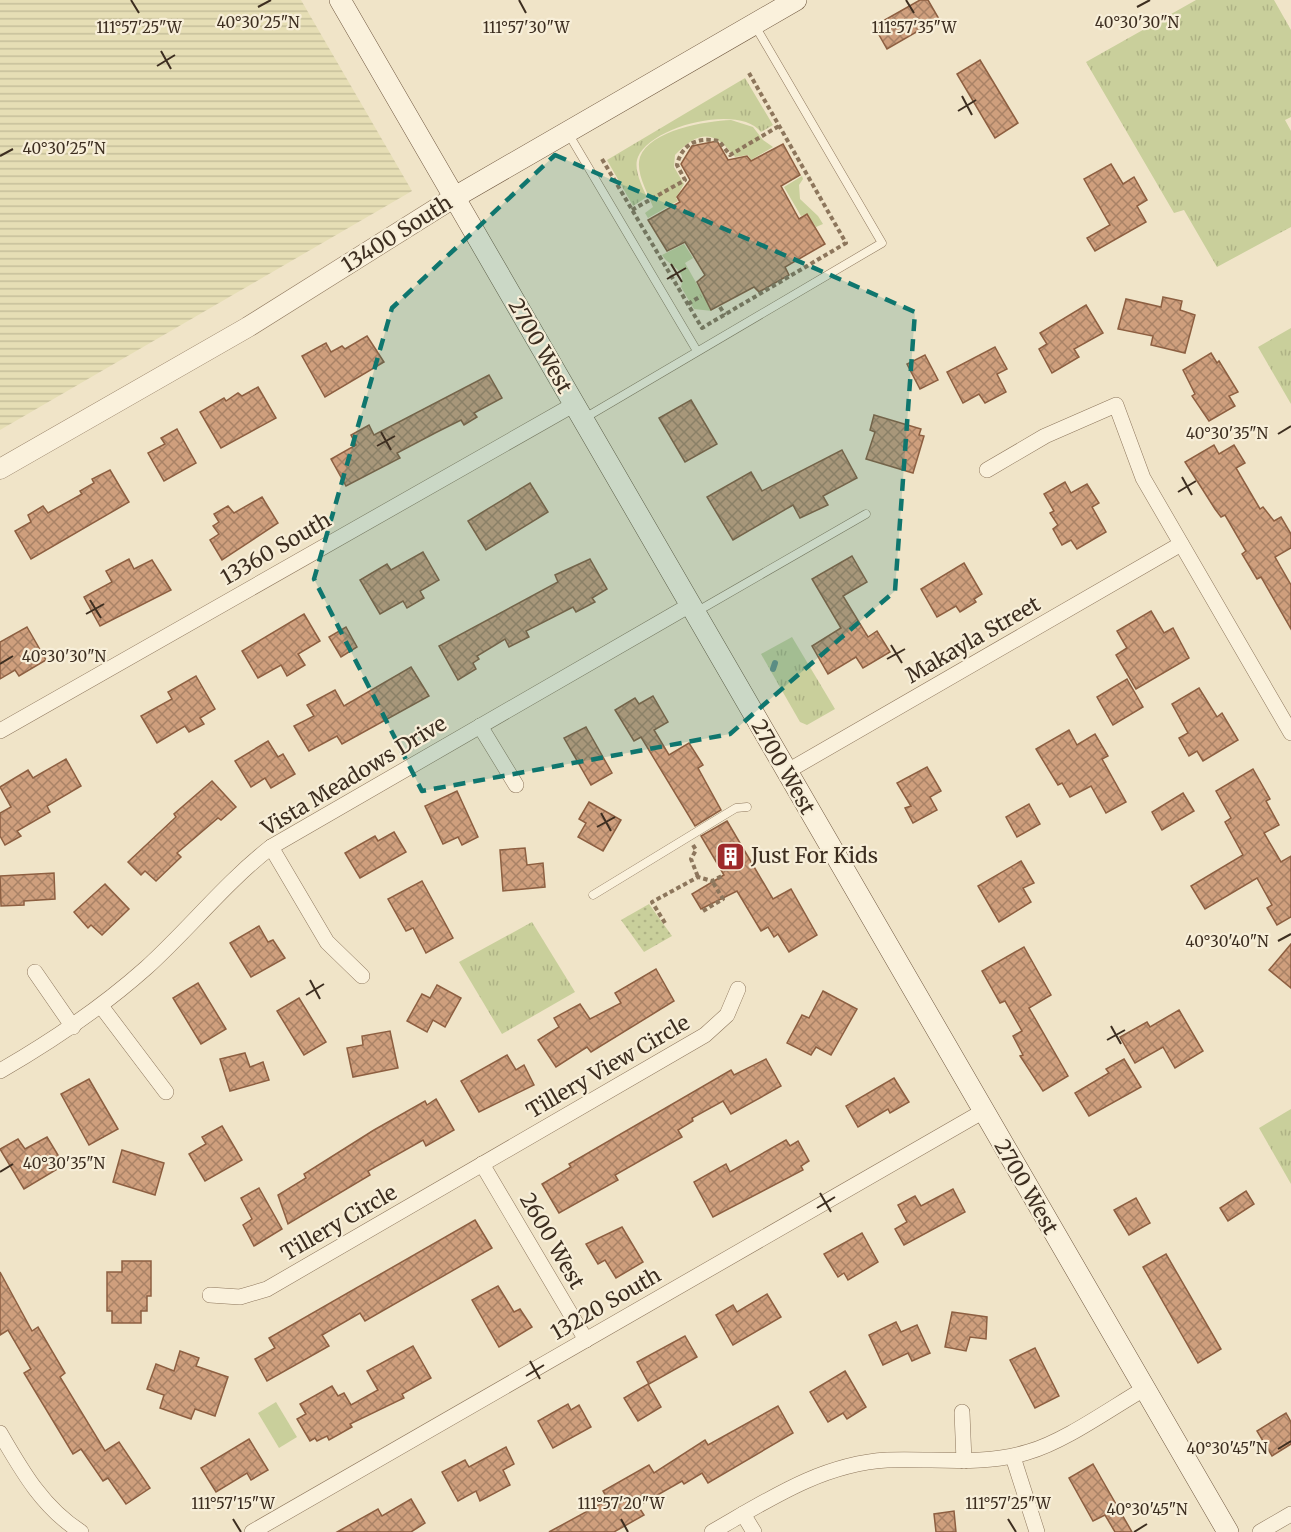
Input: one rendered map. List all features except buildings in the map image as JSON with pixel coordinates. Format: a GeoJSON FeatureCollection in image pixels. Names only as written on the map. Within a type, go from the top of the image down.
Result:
{"type":"FeatureCollection","features":[{"type":"Feature","properties":{"kind":"main road","name":"2700 West"},"geometry":{"type":"LineString","coordinates":[[340,0],[982,1112],[1228,1532]]}},
{"type":"Feature","properties":{"kind":"main road","name":"13400 South"},"geometry":{"type":"LineString","coordinates":[[455,197],[796,0]]}},
{"type":"Feature","properties":{"kind":"street","name":"13400 South"},"geometry":{"type":"LineString","coordinates":[[0,469],[248,327],[455,197]]}},
{"type":"Feature","properties":{"kind":"street"},"geometry":{"type":"LineString","coordinates":[[987,470],[1045,436],[1116,405],[1143,478],[1291,733]]}},
{"type":"Feature","properties":{"kind":"street","name":"13360 South"},"geometry":{"type":"LineString","coordinates":[[0,731],[578,412]]}},
{"type":"Feature","properties":{"kind":"street","name":"Makayla Street"},"geometry":{"type":"LineString","coordinates":[[786,772],[1181,544]]}},
{"type":"Feature","properties":{"kind":"street","name":"Vista Meadows Drive"},"geometry":{"type":"LineString","coordinates":[[0,1071],[73,1027],[101,1006],[147,967],[234,880],[271,848],[480,726],[692,609]]}},
{"type":"Feature","properties":{"kind":"street"},"geometry":{"type":"LineString","coordinates":[[480,726],[516,785]]}},
{"type":"Feature","properties":{"kind":"street"},"geometry":{"type":"LineString","coordinates":[[271,848],[327,942],[362,976]]}},
{"type":"Feature","properties":{"kind":"street"},"geometry":{"type":"LineString","coordinates":[[35,972],[73,1027]]}},
{"type":"Feature","properties":{"kind":"street","name":"Tillery View Circle"},"geometry":{"type":"LineString","coordinates":[[482,1164],[705,1035],[726,1015],[738,989]]}},
{"type":"Feature","properties":{"kind":"street"},"geometry":{"type":"LineString","coordinates":[[101,1006],[166,1092]]}},
{"type":"Feature","properties":{"kind":"street","name":"13220 South"},"geometry":{"type":"LineString","coordinates":[[252,1532],[982,1112]]}},
{"type":"Feature","properties":{"kind":"street","name":"Tillery Circle"},"geometry":{"type":"LineString","coordinates":[[210,1295],[240,1297],[267,1289],[482,1164]]}},
{"type":"Feature","properties":{"kind":"street","name":"2600 West"},"geometry":{"type":"LineString","coordinates":[[482,1164],[586,1340]]}},
{"type":"Feature","properties":{"kind":"street"},"geometry":{"type":"LineString","coordinates":[[712,1532],[810,1478],[849,1465],[889,1460],[964,1461],[1013,1456],[1049,1443],[1144,1389]]}},
{"type":"Feature","properties":{"kind":"street"},"geometry":{"type":"LineString","coordinates":[[962,1412],[964,1461]]}},
{"type":"Feature","properties":{"kind":"street"},"geometry":{"type":"LineString","coordinates":[[0,1433],[38,1493],[61,1518],[81,1532]]}},
{"type":"Feature","properties":{"kind":"street"},"geometry":{"type":"LineString","coordinates":[[1013,1456],[1037,1532]]}},
{"type":"Feature","properties":{"kind":"street"},"geometry":{"type":"LineString","coordinates":[[744,1514],[754,1532]]}},
{"type":"Feature","properties":{"kind":"street"},"geometry":{"type":"LineString","coordinates":[[1260,1532],[1291,1514]]}},
{"type":"Feature","properties":{"kind":"lane"},"geometry":{"type":"LineString","coordinates":[[578,412],[697,351],[882,243],[754,24]]}},
{"type":"Feature","properties":{"kind":"lane"},"geometry":{"type":"LineString","coordinates":[[568,132],[697,351]]}},
{"type":"Feature","properties":{"kind":"lane"},"geometry":{"type":"LineString","coordinates":[[692,609],[866,514]]}},
{"type":"Feature","properties":{"kind":"lane"},"geometry":{"type":"LineString","coordinates":[[593,895],[721,816],[736,808],[747,807]]}},
{"type":"Feature","properties":{"kind":"path"},"geometry":{"type":"LineString","coordinates":[[602,159],[702,328],[846,243],[749,73]]}},
{"type":"Feature","properties":{"kind":"path"},"geometry":{"type":"LineString","coordinates":[[632,210],[685,180],[677,165],[679,154],[690,143],[705,138],[719,141],[730,155],[779,126]]}},
{"type":"Feature","properties":{"kind":"path"},"geometry":{"type":"LineString","coordinates":[[688,304],[701,296]]}},
{"type":"Feature","properties":{"kind":"path"},"geometry":{"type":"LineString","coordinates":[[720,307],[724,315]]}},
{"type":"Feature","properties":{"kind":"path"},"geometry":{"type":"LineString","coordinates":[[693,845],[696,850],[691,859],[698,877]]}},
{"type":"Feature","properties":{"kind":"path"},"geometry":{"type":"LineString","coordinates":[[665,923],[652,902],[698,877],[712,881],[722,876]]}},
{"type":"Feature","properties":{"kind":"path"},"geometry":{"type":"LineString","coordinates":[[703,911],[723,899],[712,881]]}},
{"type":"Feature","properties":{"kind":"highlighted area"},"geometry":{"type":"Polygon","coordinates":[[[555,155],[915,312],[895,591],[730,734],[422,791],[314,579],[392,308],[555,155]]]}},
{"type":"Feature","properties":{"kind":"shaded area"},"geometry":{"type":"Polygon","coordinates":[[[0,0],[301,0],[412,191],[0,430],[0,0]]]}},
{"type":"Feature","properties":{"kind":"green space"},"geometry":{"type":"Polygon","coordinates":[[[1196,0],[1274,0],[1291,30],[1291,117],[1285,120],[1291,131],[1291,227],[1217,267],[1184,210],[1174,213],[1086,62],[1196,0]]]}},
{"type":"Feature","properties":{"kind":"green space"},"geometry":{"type":"Polygon","coordinates":[[[745,78],[773,125],[761,132],[750,124],[717,119],[697,122],[660,136],[646,146],[638,157],[637,172],[647,197],[633,206],[607,160],[745,78]]]}},
{"type":"Feature","properties":{"kind":"green space"},"geometry":{"type":"Polygon","coordinates":[[[731,120],[753,127],[763,140],[773,147],[751,160],[748,155],[735,157],[713,138],[699,138],[692,141],[675,155],[674,167],[684,184],[676,198],[678,201],[648,218],[645,213],[653,207],[639,169],[640,157],[646,148],[655,140],[680,129],[708,122],[731,120]]]}},
{"type":"Feature","properties":{"kind":"green space"},"geometry":{"type":"Polygon","coordinates":[[[802,176],[803,179],[799,185],[800,199],[823,224],[816,227],[807,214],[801,216],[784,187],[802,176]]]}},
{"type":"Feature","properties":{"kind":"green space"},"geometry":{"type":"Polygon","coordinates":[[[684,244],[693,258],[685,263],[712,311],[694,309],[681,287],[680,272],[662,255],[684,244]]]}},
{"type":"Feature","properties":{"kind":"green space"},"geometry":{"type":"Polygon","coordinates":[[[1291,328],[1291,404],[1258,347],[1291,328]]]}},
{"type":"Feature","properties":{"kind":"green space"},"geometry":{"type":"Polygon","coordinates":[[[792,637],[835,709],[807,725],[800,722],[761,654],[792,637]]]}},
{"type":"Feature","properties":{"kind":"green space"},"geometry":{"type":"Polygon","coordinates":[[[649,904],[672,936],[644,952],[621,920],[649,904]]]}},
{"type":"Feature","properties":{"kind":"green space"},"geometry":{"type":"Polygon","coordinates":[[[532,922],[575,992],[502,1034],[459,962],[532,922]]]}},
{"type":"Feature","properties":{"kind":"green space"},"geometry":{"type":"Polygon","coordinates":[[[1291,1109],[1291,1184],[1259,1128],[1291,1109]]]}},
{"type":"Feature","properties":{"kind":"green space"},"geometry":{"type":"Polygon","coordinates":[[[276,1402],[297,1437],[279,1448],[258,1413],[276,1402]]]}},
{"type":"Feature","properties":{"kind":"waterway"},"geometry":{"type":"LineString","coordinates":[[773,669],[775,663]]}},
{"type":"Feature","properties":{"kind":"place","name":"Just For Kids"},"geometry":{"type":"Point","coordinates":[730,856]}}]}
